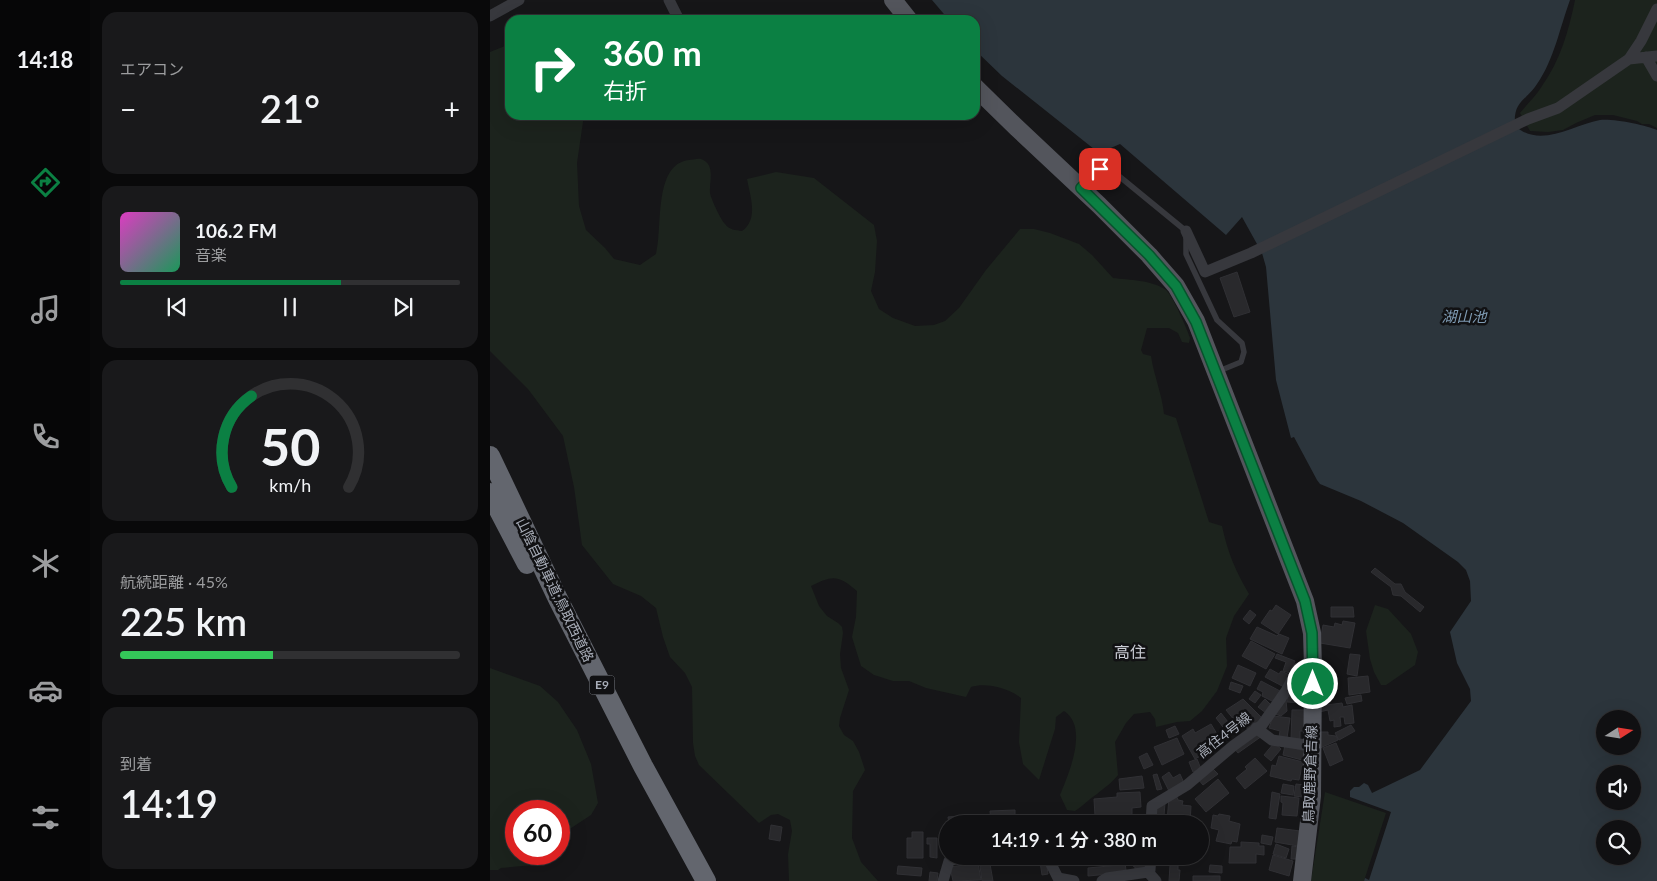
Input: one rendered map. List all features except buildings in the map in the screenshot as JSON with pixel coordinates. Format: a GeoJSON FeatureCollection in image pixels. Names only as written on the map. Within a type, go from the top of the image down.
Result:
{"type":"FeatureCollection","features":[{"type":"Feature","properties":{"kind":"highway","name":"山陰自動車道;鳥取西道路"},"geometry":{"type":"LineString","coordinates":[[490,456],[558,598],[643,766],[706,881]]}},
{"type":"Feature","properties":{"kind":"highway","name":"山陰自動車道;鳥取西道路"},"geometry":{"type":"LineString","coordinates":[[490,493],[634,769],[697,881]]}},
{"type":"Feature","properties":{"kind":"main road"},"geometry":{"type":"LineString","coordinates":[[893,0],[905,15]]}},
{"type":"Feature","properties":{"kind":"main road","name":"鳥取鹿野倉吉線"},"geometry":{"type":"LineString","coordinates":[[980,92],[1149,255],[1176,286],[1196,322],[1305,601],[1312,633],[1312,796],[1302,881]]}},
{"type":"Feature","properties":{"kind":"street"},"geometry":{"type":"LineString","coordinates":[[490,16],[519,0]]}},
{"type":"Feature","properties":{"kind":"street"},"geometry":{"type":"LineString","coordinates":[[669,0],[676,15]]}},
{"type":"Feature","properties":{"kind":"street"},"geometry":{"type":"LineString","coordinates":[[1655,13],[1657,31]]}},
{"type":"Feature","properties":{"kind":"street"},"geometry":{"type":"LineString","coordinates":[[1186,231],[1205,272],[1251,252],[1528,119],[1558,108],[1629,59],[1655,13]]}},
{"type":"Feature","properties":{"kind":"street"},"geometry":{"type":"LineString","coordinates":[[1629,59],[1651,56],[1657,76]]}},
{"type":"Feature","properties":{"kind":"street","name":"高住4号線"},"geometry":{"type":"LineString","coordinates":[[1152,815],[1152,806],[1187,785],[1233,746],[1262,725],[1286,691],[1298,668],[1313,667]]}},
{"type":"Feature","properties":{"kind":"street"},"geometry":{"type":"LineString","coordinates":[[1256,728],[1272,740],[1313,746]]}},
{"type":"Feature","properties":{"kind":"street"},"geometry":{"type":"LineString","coordinates":[[942,881],[947,865]]}},
{"type":"Feature","properties":{"kind":"street"},"geometry":{"type":"LineString","coordinates":[[1052,865],[1058,878],[1074,881]]}},
{"type":"Feature","properties":{"kind":"street"},"geometry":{"type":"LineString","coordinates":[[1148,872],[1150,865]]}},
{"type":"Feature","properties":{"kind":"street"},"geometry":{"type":"LineString","coordinates":[[1102,881],[1107,878],[1148,872]]}},
{"type":"Feature","properties":{"kind":"street"},"geometry":{"type":"LineString","coordinates":[[1148,872],[1156,881]]}},
{"type":"Feature","properties":{"kind":"lane"},"geometry":{"type":"LineString","coordinates":[[1081,188],[1100,169],[1114,172],[1186,231],[1186,254],[1217,320],[1242,343],[1244,352],[1241,362],[1216,373]]}},
{"type":"Feature","properties":{"kind":"shaded area"},"geometry":{"type":"Polygon","coordinates":[[[1575,0],[1657,0],[1657,128],[1649,124],[1642,124],[1613,115],[1595,115],[1563,130],[1548,132],[1530,131],[1520,113],[1540,90],[1559,56],[1567,34],[1575,0]]]}},
{"type":"Feature","properties":{"kind":"shaded area"},"geometry":{"type":"Polygon","coordinates":[[[505,46],[505,120],[583,120],[577,163],[579,206],[586,230],[614,259],[640,265],[656,254],[662,199],[670,173],[678,164],[700,159],[706,161],[709,165],[711,174],[710,193],[723,222],[731,229],[742,231],[747,226],[752,214],[747,179],[776,172],[814,178],[874,225],[877,241],[875,272],[871,291],[879,309],[893,318],[915,326],[934,325],[945,321],[959,308],[986,270],[1020,229],[1034,229],[1050,233],[1079,244],[1113,278],[1147,282],[1166,290],[1183,320],[1190,338],[1189,343],[1182,342],[1178,333],[1169,328],[1147,328],[1141,350],[1143,354],[1151,356],[1164,414],[1176,418],[1209,522],[1222,526],[1232,561],[1249,594],[1234,616],[1226,638],[1227,666],[1217,691],[1202,711],[1190,721],[1156,727],[1155,719],[1150,712],[1134,714],[1126,723],[1115,742],[1118,775],[1078,809],[1075,811],[1067,810],[1060,795],[1072,763],[1076,739],[1075,728],[1071,718],[1064,711],[1056,717],[1055,729],[1039,780],[1023,764],[1019,742],[1021,698],[1004,689],[983,685],[971,687],[966,697],[926,688],[909,681],[893,681],[874,675],[861,666],[852,637],[856,617],[857,591],[840,579],[835,578],[819,582],[811,586],[819,606],[827,616],[842,627],[843,633],[840,654],[841,668],[849,690],[839,726],[844,735],[853,741],[865,770],[853,791],[852,838],[861,862],[878,881],[789,881],[788,854],[792,831],[790,820],[778,814],[771,815],[759,823],[699,765],[693,743],[692,687],[685,673],[670,657],[656,608],[641,596],[613,584],[582,545],[574,487],[563,436],[528,389],[490,351],[490,52],[505,46]]]}},
{"type":"Feature","properties":{"kind":"shaded area"},"geometry":{"type":"Polygon","coordinates":[[[1375,605],[1388,609],[1411,634],[1418,652],[1415,665],[1386,685],[1381,685],[1374,672],[1366,631],[1375,605]]]}},
{"type":"Feature","properties":{"kind":"shaded area"},"geometry":{"type":"Polygon","coordinates":[[[490,668],[540,686],[558,702],[577,730],[591,764],[598,803],[591,815],[570,829],[570,800],[505,800],[505,865],[534,865],[490,870],[490,668]]]}},
{"type":"Feature","properties":{"kind":"shaded area"},"geometry":{"type":"Polygon","coordinates":[[[1325,792],[1386,813],[1364,881],[1311,881],[1325,792]]]}},
{"type":"Feature","properties":{"kind":"water","name":"湖山池"},"geometry":{"type":"Polygon","coordinates":[[[932,0],[1570,0],[1548,65],[1533,90],[1518,106],[1515,126],[1525,133],[1546,136],[1600,120],[1629,122],[1657,130],[1657,881],[1364,881],[1365,878],[1369,880],[1391,812],[1350,797],[1350,791],[1364,783],[1368,785],[1372,793],[1420,770],[1471,701],[1470,689],[1457,663],[1450,632],[1471,601],[1470,581],[1466,570],[1458,562],[1403,523],[1361,501],[1320,484],[1317,480],[1294,437],[1291,438],[1276,380],[1266,267],[1262,253],[1242,217],[1226,235],[1120,144],[1099,153],[1002,76],[980,55],[980,15],[945,15],[932,0]]]}},
{"type":"Feature","properties":{"kind":"district","name":"高住"},"geometry":{"type":"Point","coordinates":[1130,652]}},
{"type":"Feature","properties":{"kind":"route"},"geometry":{"type":"LineString","coordinates":[[1100,169],[1081,188],[1149,255],[1176,286],[1196,322],[1305,601],[1312,633],[1313,684]]}}]}
